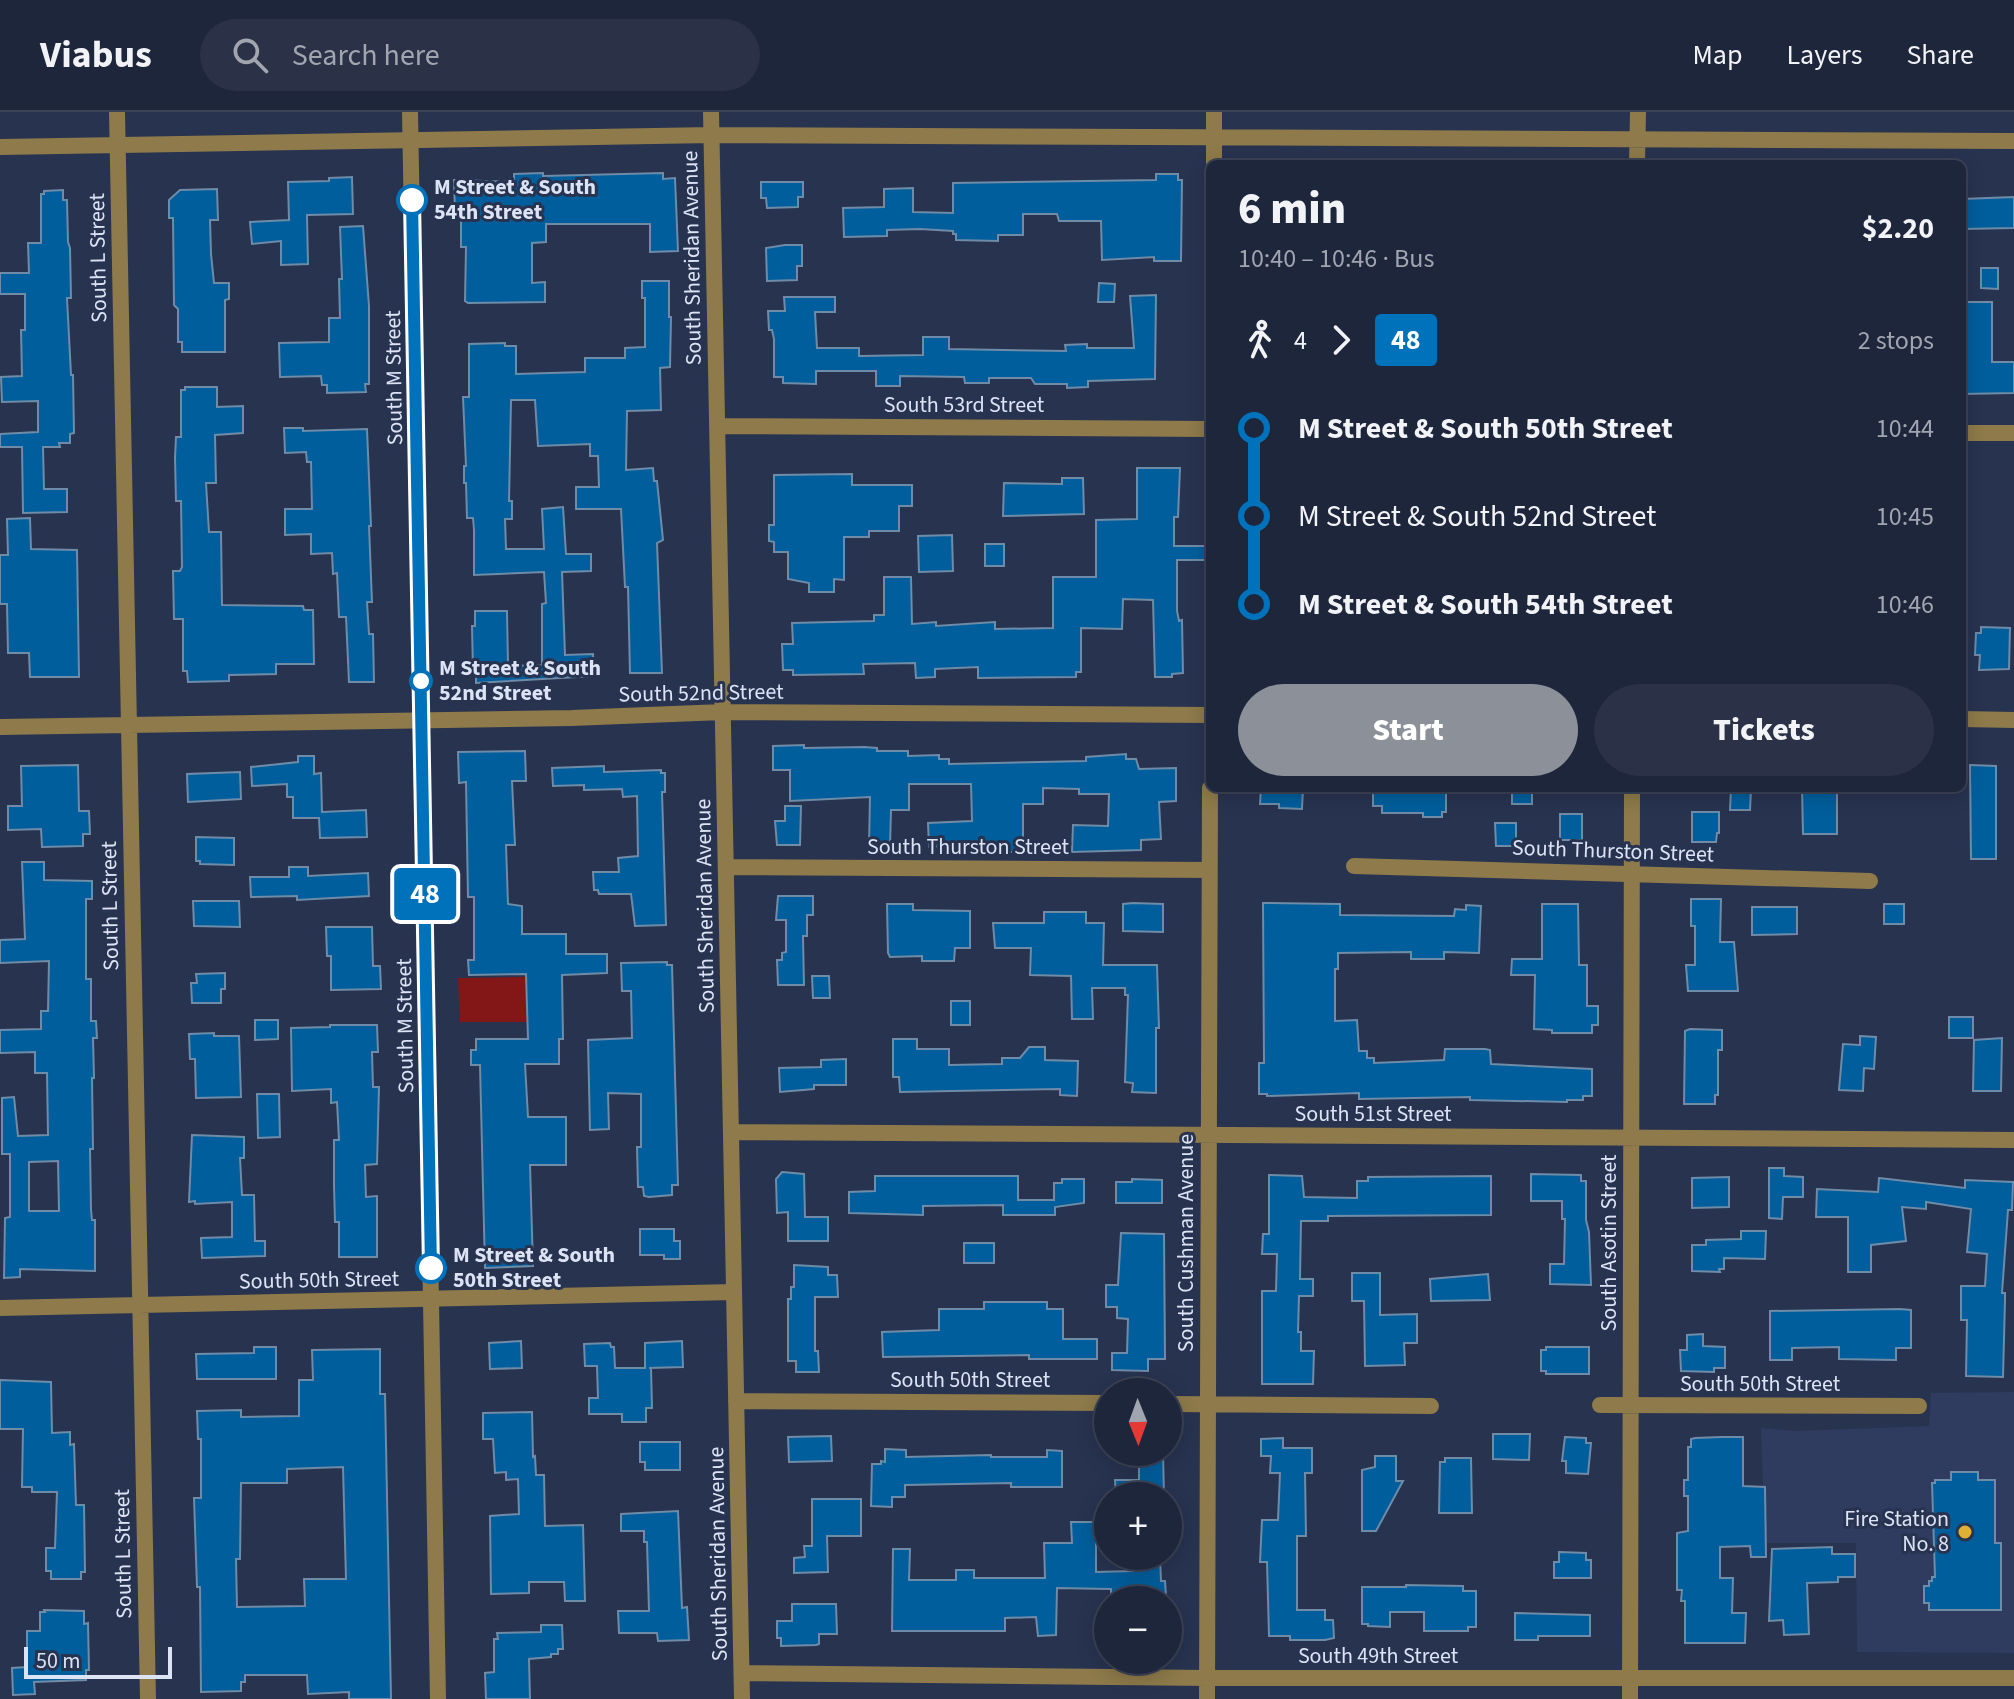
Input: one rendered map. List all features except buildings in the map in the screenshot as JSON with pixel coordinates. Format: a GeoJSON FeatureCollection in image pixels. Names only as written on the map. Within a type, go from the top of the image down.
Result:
{"type":"FeatureCollection","features":[{"type":"Feature","properties":{"kind":"street","name":"South L Street"},"geometry":{"type":"LineString","coordinates":[[117,112],[148,1699]]}},
{"type":"Feature","properties":{"kind":"street","name":"South M Street"},"geometry":{"type":"LineString","coordinates":[[410,112],[438,1699]]}},
{"type":"Feature","properties":{"kind":"street","name":"South Sheridan Avenue"},"geometry":{"type":"LineString","coordinates":[[711,112],[742,1699]]}},
{"type":"Feature","properties":{"kind":"street"},"geometry":{"type":"LineString","coordinates":[[1214,112],[1214,160]]}},
{"type":"Feature","properties":{"kind":"street"},"geometry":{"type":"LineString","coordinates":[[1637,160],[1638,112]]}},
{"type":"Feature","properties":{"kind":"street"},"geometry":{"type":"LineString","coordinates":[[0,147],[712,135],[2014,141]]}},
{"type":"Feature","properties":{"kind":"street","name":"South 53rd Street"},"geometry":{"type":"LineString","coordinates":[[717,426],[1206,429]]}},
{"type":"Feature","properties":{"kind":"street"},"geometry":{"type":"LineString","coordinates":[[1966,433],[2014,433]]}},
{"type":"Feature","properties":{"kind":"street","name":"South 52nd Street"},"geometry":{"type":"LineString","coordinates":[[0,727],[723,712],[1206,715]]}},
{"type":"Feature","properties":{"kind":"street"},"geometry":{"type":"LineString","coordinates":[[1966,719],[2014,720]]}},
{"type":"Feature","properties":{"kind":"street","name":"South Cushman Avenue"},"geometry":{"type":"LineString","coordinates":[[1207,1699],[1210,792]]}},
{"type":"Feature","properties":{"kind":"street","name":"South Asotin Street"},"geometry":{"type":"LineString","coordinates":[[1630,1699],[1632,792]]}},
{"type":"Feature","properties":{"kind":"street","name":"South Thurston Street"},"geometry":{"type":"LineString","coordinates":[[1354,866],[1870,881]]}},
{"type":"Feature","properties":{"kind":"street","name":"South Thurston Street"},"geometry":{"type":"LineString","coordinates":[[726,867],[1209,870]]}},
{"type":"Feature","properties":{"kind":"street","name":"South 51st Street"},"geometry":{"type":"LineString","coordinates":[[731,1132],[2014,1140]]}},
{"type":"Feature","properties":{"kind":"street","name":"South 50th Street"},"geometry":{"type":"LineString","coordinates":[[0,1308],[734,1292]]}},
{"type":"Feature","properties":{"kind":"street","name":"South 50th Street"},"geometry":{"type":"LineString","coordinates":[[736,1401],[1094,1403]]}},
{"type":"Feature","properties":{"kind":"street"},"geometry":{"type":"LineString","coordinates":[[1182,1404],[1431,1406]]}},
{"type":"Feature","properties":{"kind":"street","name":"South 50th Street"},"geometry":{"type":"LineString","coordinates":[[1600,1405],[1919,1406]]}},
{"type":"Feature","properties":{"kind":"street","name":"South 49th Street"},"geometry":{"type":"LineString","coordinates":[[742,1673],[1207,1678],[2014,1678]]}},
{"type":"Feature","properties":{"kind":"shaded area"},"geometry":{"type":"Polygon","coordinates":[[[526,977],[527,1022],[460,1022],[458,978],[526,977]]]}},
{"type":"Feature","properties":{"kind":"shaded area"},"geometry":{"type":"Polygon","coordinates":[[[2014,1392],[2014,1653],[1857,1652],[1856,1543],[1765,1543],[1761,1428],[1796,1431],[1929,1426],[1931,1393],[2014,1392]]]}},
{"type":"Feature","properties":{"kind":"bus line","name":"48"},"geometry":{"type":"LineString","coordinates":[[412,200],[431,1268]]}},
{"type":"Feature","properties":{"kind":"place","name":"M Street & South 54th Street"},"geometry":{"type":"Point","coordinates":[412,200]}},
{"type":"Feature","properties":{"kind":"place","name":"M Street & South 52nd Street"},"geometry":{"type":"Point","coordinates":[421,681]}},
{"type":"Feature","properties":{"kind":"place","name":"M Street & South 50th Street"},"geometry":{"type":"Point","coordinates":[431,1268]}},
{"type":"Feature","properties":{"kind":"place","name":"Fire Station No. 8"},"geometry":{"type":"Point","coordinates":[1965,1532]}}]}
